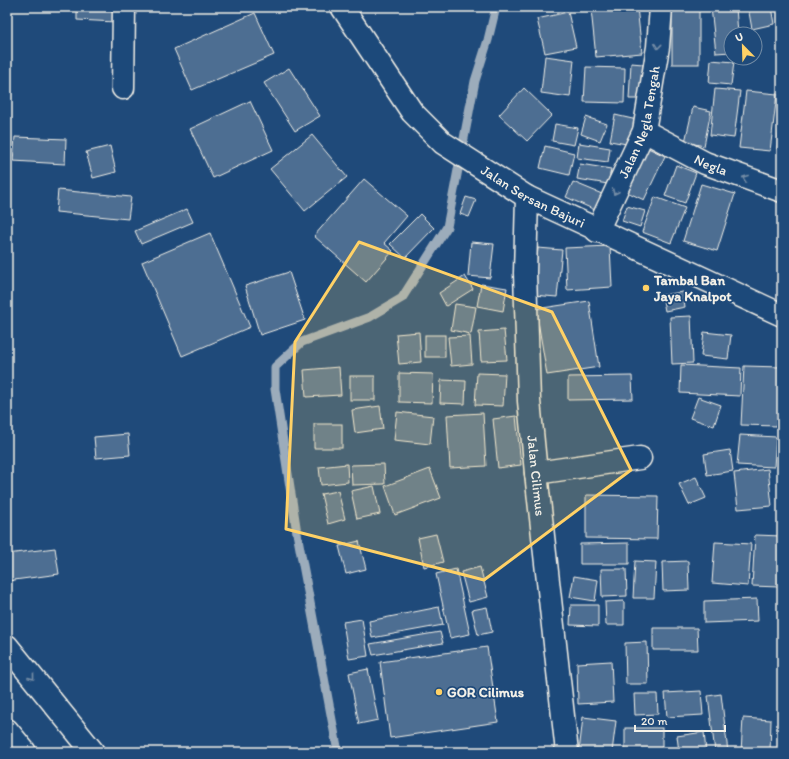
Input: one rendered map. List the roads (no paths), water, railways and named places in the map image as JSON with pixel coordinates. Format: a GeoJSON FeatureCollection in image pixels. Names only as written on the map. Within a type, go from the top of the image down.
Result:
{"type":"FeatureCollection","features":[{"type":"Feature","properties":{"kind":"street"},"geometry":{"type":"LineString","coordinates":[[123,88],[124,7]]}},
{"type":"Feature","properties":{"kind":"street","name":"Jalan Sersan Bajuri"},"geometry":{"type":"LineString","coordinates":[[342,7],[412,112],[443,143],[527,197],[597,231],[782,315]]}},
{"type":"Feature","properties":{"kind":"street","name":"Jalan Negla Tengah"},"geometry":{"type":"LineString","coordinates":[[597,231],[644,132],[658,47],[661,7]]}},
{"type":"Feature","properties":{"kind":"street","name":"Negla"},"geometry":{"type":"LineString","coordinates":[[644,132],[705,163],[782,191]]}},
{"type":"Feature","properties":{"kind":"street","name":"Jalan Cilimus"},"geometry":{"type":"LineString","coordinates":[[527,197],[525,274],[529,401],[567,752]]}},
{"type":"Feature","properties":{"kind":"street"},"geometry":{"type":"LineString","coordinates":[[536,473],[640,458]]}},
{"type":"Feature","properties":{"kind":"street"},"geometry":{"type":"LineString","coordinates":[[7,646],[93,752]]}},
{"type":"Feature","properties":{"kind":"street"},"geometry":{"type":"LineString","coordinates":[[7,730],[25,752]]}},
{"type":"Feature","properties":{"kind":"waterway"},"geometry":{"type":"LineString","coordinates":[[338,752],[297,533],[275,389],[275,367],[302,342],[370,317],[402,298],[447,227],[475,81],[488,40],[496,7]]}},
{"type":"Feature","properties":{"kind":"place","name":"Tambal Ban Jaya Knalpot"},"geometry":{"type":"Point","coordinates":[646,288]}},
{"type":"Feature","properties":{"kind":"place","name":"GOR Cilimus"},"geometry":{"type":"Point","coordinates":[439,692]}}]}
